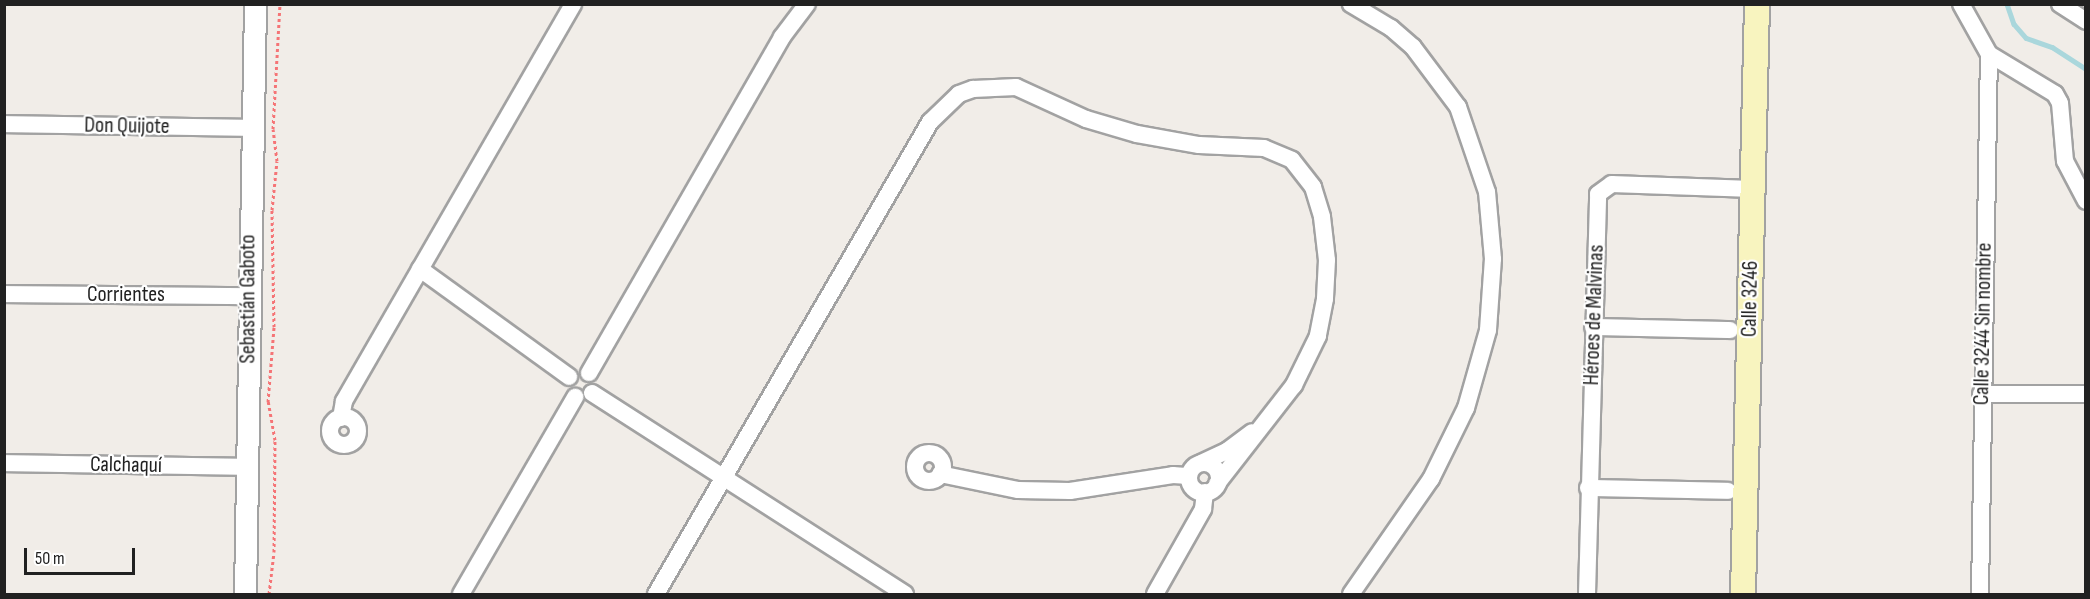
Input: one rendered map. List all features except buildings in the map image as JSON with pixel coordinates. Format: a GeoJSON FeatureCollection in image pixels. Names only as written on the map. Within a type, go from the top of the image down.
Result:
{"type":"FeatureCollection","features":[{"type":"Feature","properties":{"kind":"main road","name":"Calle 3246"},"geometry":{"type":"LineString","coordinates":[[1743,594],[1757,4]]}},
{"type":"Feature","properties":{"kind":"street","name":"Sebastián Gaboto"},"geometry":{"type":"LineString","coordinates":[[245,594],[250,128],[255,4]]}},
{"type":"Feature","properties":{"kind":"street"},"geometry":{"type":"LineString","coordinates":[[341,418],[344,401],[573,4]]}},
{"type":"Feature","properties":{"kind":"street"},"geometry":{"type":"LineString","coordinates":[[589,373],[782,37],[807,4]]}},
{"type":"Feature","properties":{"kind":"street"},"geometry":{"type":"LineString","coordinates":[[1351,4],[1391,28],[1413,47],[1458,107],[1487,192],[1493,259],[1488,330],[1466,408],[1431,479],[1351,594]]}},
{"type":"Feature","properties":{"kind":"street"},"geometry":{"type":"LineString","coordinates":[[1961,4],[1989,54],[2055,94],[2060,103],[2065,161],[2085,201]]}},
{"type":"Feature","properties":{"kind":"street"},"geometry":{"type":"LineString","coordinates":[[2060,4],[2085,21]]}},
{"type":"Feature","properties":{"kind":"street","name":"Calle 3244 Sin nombre"},"geometry":{"type":"LineString","coordinates":[[1980,594],[1989,54]]}},
{"type":"Feature","properties":{"kind":"street"},"geometry":{"type":"LineString","coordinates":[[656,594],[930,122],[959,94],[990,86],[1016,87],[1086,119],[1137,134],[1199,145],[1264,148],[1287,157],[1304,172],[1318,200],[1326,235],[1326,299],[1318,336],[1304,369],[1271,415],[1211,488]]}},
{"type":"Feature","properties":{"kind":"street","name":"Don Quijote"},"geometry":{"type":"LineString","coordinates":[[4,124],[250,128]]}},
{"type":"Feature","properties":{"kind":"street","name":"Héroes de Malvinas"},"geometry":{"type":"LineString","coordinates":[[1587,594],[1588,488],[1598,194],[1604,186],[1752,189]]}},
{"type":"Feature","properties":{"kind":"street"},"geometry":{"type":"LineString","coordinates":[[420,269],[569,377]]}},
{"type":"Feature","properties":{"kind":"street","name":"Corrientes"},"geometry":{"type":"LineString","coordinates":[[4,294],[248,296]]}},
{"type":"Feature","properties":{"kind":"street"},"geometry":{"type":"LineString","coordinates":[[1593,327],[1730,330]]}},
{"type":"Feature","properties":{"kind":"street"},"geometry":{"type":"LineString","coordinates":[[569,377],[576,372],[589,373]]}},
{"type":"Feature","properties":{"kind":"street"},"geometry":{"type":"LineString","coordinates":[[569,377],[568,390],[575,397],[584,398],[592,393],[595,384],[589,373]]}},
{"type":"Feature","properties":{"kind":"street"},"geometry":{"type":"LineString","coordinates":[[592,393],[905,594]]}},
{"type":"Feature","properties":{"kind":"street"},"geometry":{"type":"LineString","coordinates":[[1982,393],[2085,394]]}},
{"type":"Feature","properties":{"kind":"street"},"geometry":{"type":"LineString","coordinates":[[461,594],[575,397]]}},
{"type":"Feature","properties":{"kind":"street"},"geometry":{"type":"LineString","coordinates":[[1195,470],[1243,440],[1271,415]]}},
{"type":"Feature","properties":{"kind":"street","name":"Calchaquí"},"geometry":{"type":"LineString","coordinates":[[4,463],[248,467]]}},
{"type":"Feature","properties":{"kind":"street"},"geometry":{"type":"LineString","coordinates":[[940,474],[1018,490],[1047,491],[1087,490],[1215,468],[1203,509],[1155,594]]}},
{"type":"Feature","properties":{"kind":"street"},"geometry":{"type":"LineString","coordinates":[[1195,470],[1193,488],[1211,488]]}},
{"type":"Feature","properties":{"kind":"street"},"geometry":{"type":"LineString","coordinates":[[1588,488],[1728,491]]}},
{"type":"Feature","properties":{"kind":"path"},"geometry":{"type":"LineString","coordinates":[[269,594],[274,546],[275,440],[268,402],[274,327],[273,210],[277,161],[273,129],[280,4]]}},
{"type":"Feature","properties":{"kind":"waterway"},"geometry":{"type":"LineString","coordinates":[[2007,4],[2014,24],[2026,38],[2052,47],[2086,69]]}}]}
